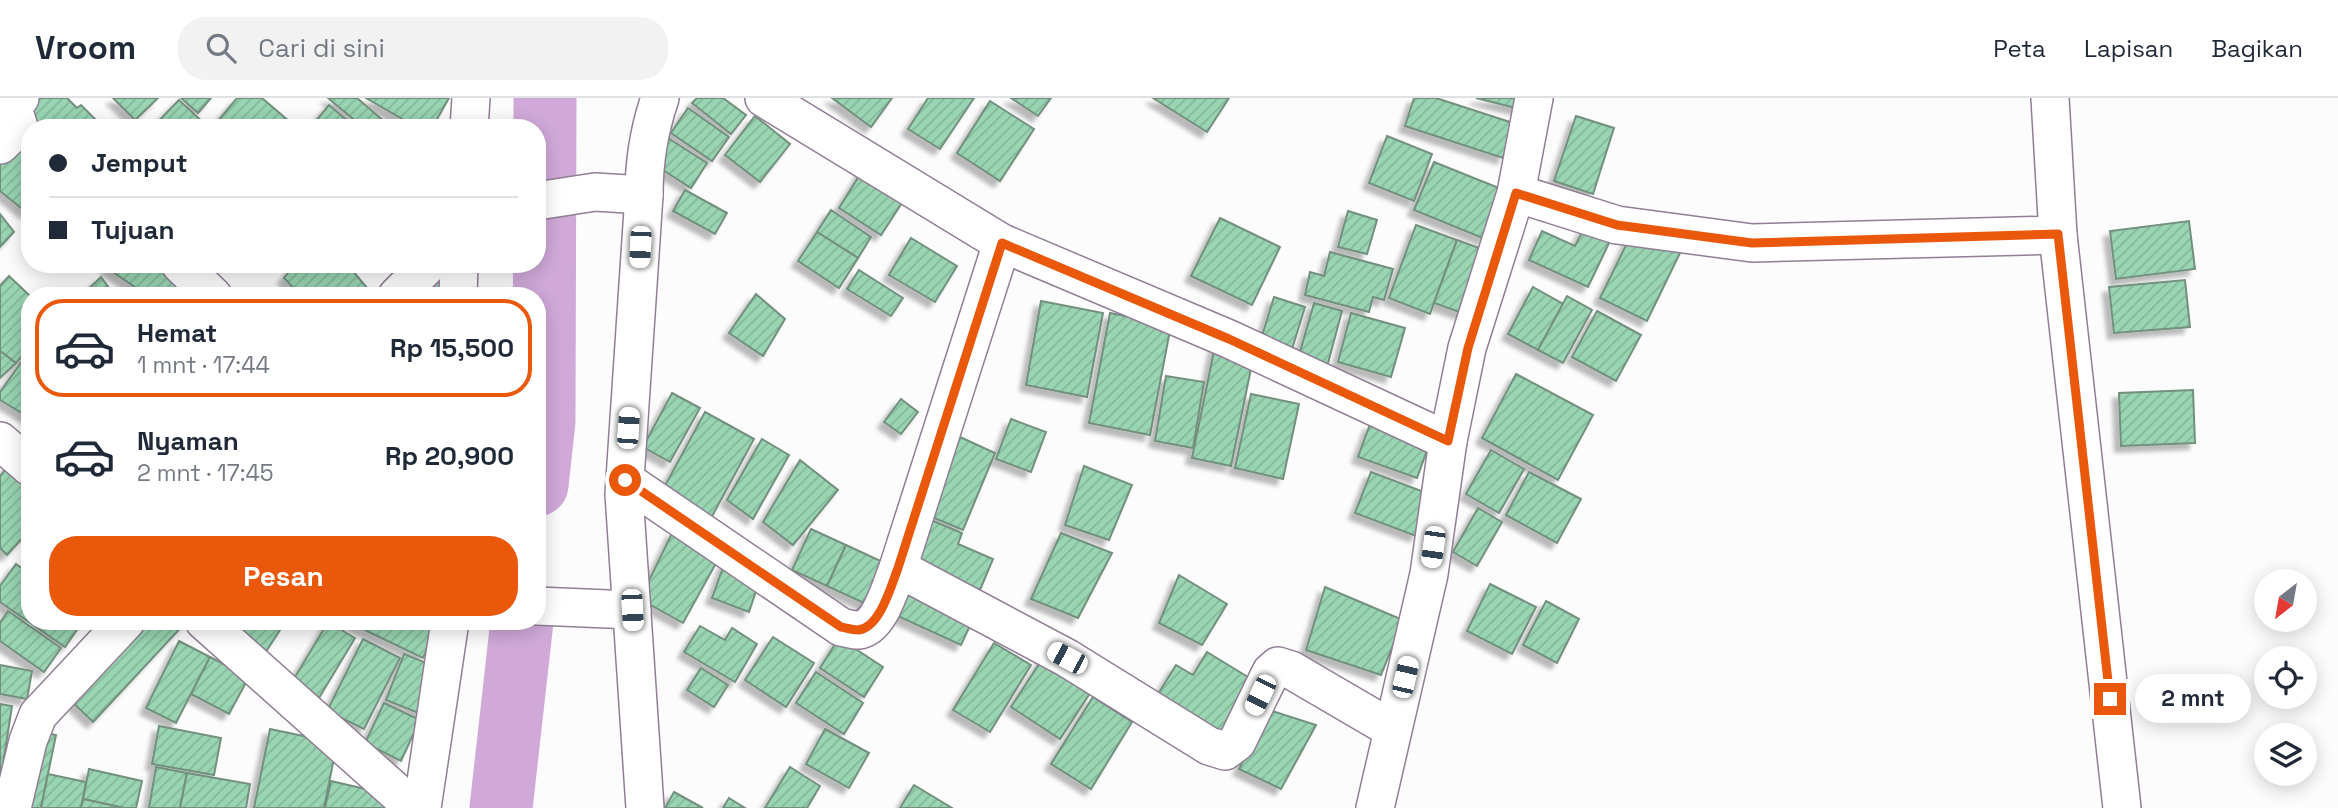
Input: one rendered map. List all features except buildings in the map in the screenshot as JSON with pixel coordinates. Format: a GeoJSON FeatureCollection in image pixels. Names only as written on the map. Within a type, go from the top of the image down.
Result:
{"type":"FeatureCollection","features":[{"type":"Feature","properties":{"kind":"street"},"geometry":{"type":"LineString","coordinates":[[470,119],[471,98]]}},
{"type":"Feature","properties":{"kind":"street"},"geometry":{"type":"LineString","coordinates":[[645,808],[624,610],[625,480],[644,164],[660,98]]}},
{"type":"Feature","properties":{"kind":"street"},"geometry":{"type":"LineString","coordinates":[[764,98],[1002,243],[1229,339],[1448,441]]}},
{"type":"Feature","properties":{"kind":"street"},"geometry":{"type":"LineString","coordinates":[[1375,808],[1429,574],[1448,441],[1468,348],[1516,193],[1534,98]]}},
{"type":"Feature","properties":{"kind":"street"},"geometry":{"type":"LineString","coordinates":[[2050,98],[2058,234],[2122,808]]}},
{"type":"Feature","properties":{"kind":"street"},"geometry":{"type":"LineString","coordinates":[[0,145],[19,127],[19,107]]}},
{"type":"Feature","properties":{"kind":"street"},"geometry":{"type":"LineString","coordinates":[[546,200],[595,192],[644,195]]}},
{"type":"Feature","properties":{"kind":"street"},"geometry":{"type":"LineString","coordinates":[[1516,193],[1617,225],[1752,243],[2058,234]]}},
{"type":"Feature","properties":{"kind":"street"},"geometry":{"type":"LineString","coordinates":[[625,480],[841,627],[860,630],[871,624],[880,613],[898,568],[1002,243]]}},
{"type":"Feature","properties":{"kind":"street"},"geometry":{"type":"LineString","coordinates":[[189,273],[204,287]]}},
{"type":"Feature","properties":{"kind":"street"},"geometry":{"type":"LineString","coordinates":[[406,287],[420,273]]}},
{"type":"Feature","properties":{"kind":"street"},"geometry":{"type":"LineString","coordinates":[[0,441],[21,459]]}},
{"type":"Feature","properties":{"kind":"street"},"geometry":{"type":"LineString","coordinates":[[898,568],[1067,658],[1209,747],[1225,751],[1237,742],[1271,672],[1278,666],[1291,670],[1392,729]]}},
{"type":"Feature","properties":{"kind":"street"},"geometry":{"type":"LineString","coordinates":[[546,606],[624,610]]}},
{"type":"Feature","properties":{"kind":"street"},"geometry":{"type":"LineString","coordinates":[[12,808],[37,716],[118,630]]}},
{"type":"Feature","properties":{"kind":"street"},"geometry":{"type":"LineString","coordinates":[[214,630],[414,808]]}},
{"type":"Feature","properties":{"kind":"street"},"geometry":{"type":"LineString","coordinates":[[422,808],[449,630]]}},
{"type":"Feature","properties":{"kind":"waterway"},"geometry":{"type":"LineString","coordinates":[[545,98],[545,119]]}},
{"type":"Feature","properties":{"kind":"waterway"},"geometry":{"type":"LineString","coordinates":[[544,273],[544,287]]}},
{"type":"Feature","properties":{"kind":"waterway"},"geometry":{"type":"LineString","coordinates":[[501,808],[521,630]]}},
{"type":"Feature","properties":{"kind":"route"},"geometry":{"type":"LineString","coordinates":[[625,480],[841,627],[860,630],[871,624],[880,613],[898,568],[1002,243],[1229,339],[1448,441],[1468,348],[1516,193],[1617,225],[1752,243],[2058,234],[2110,699]]}}]}
